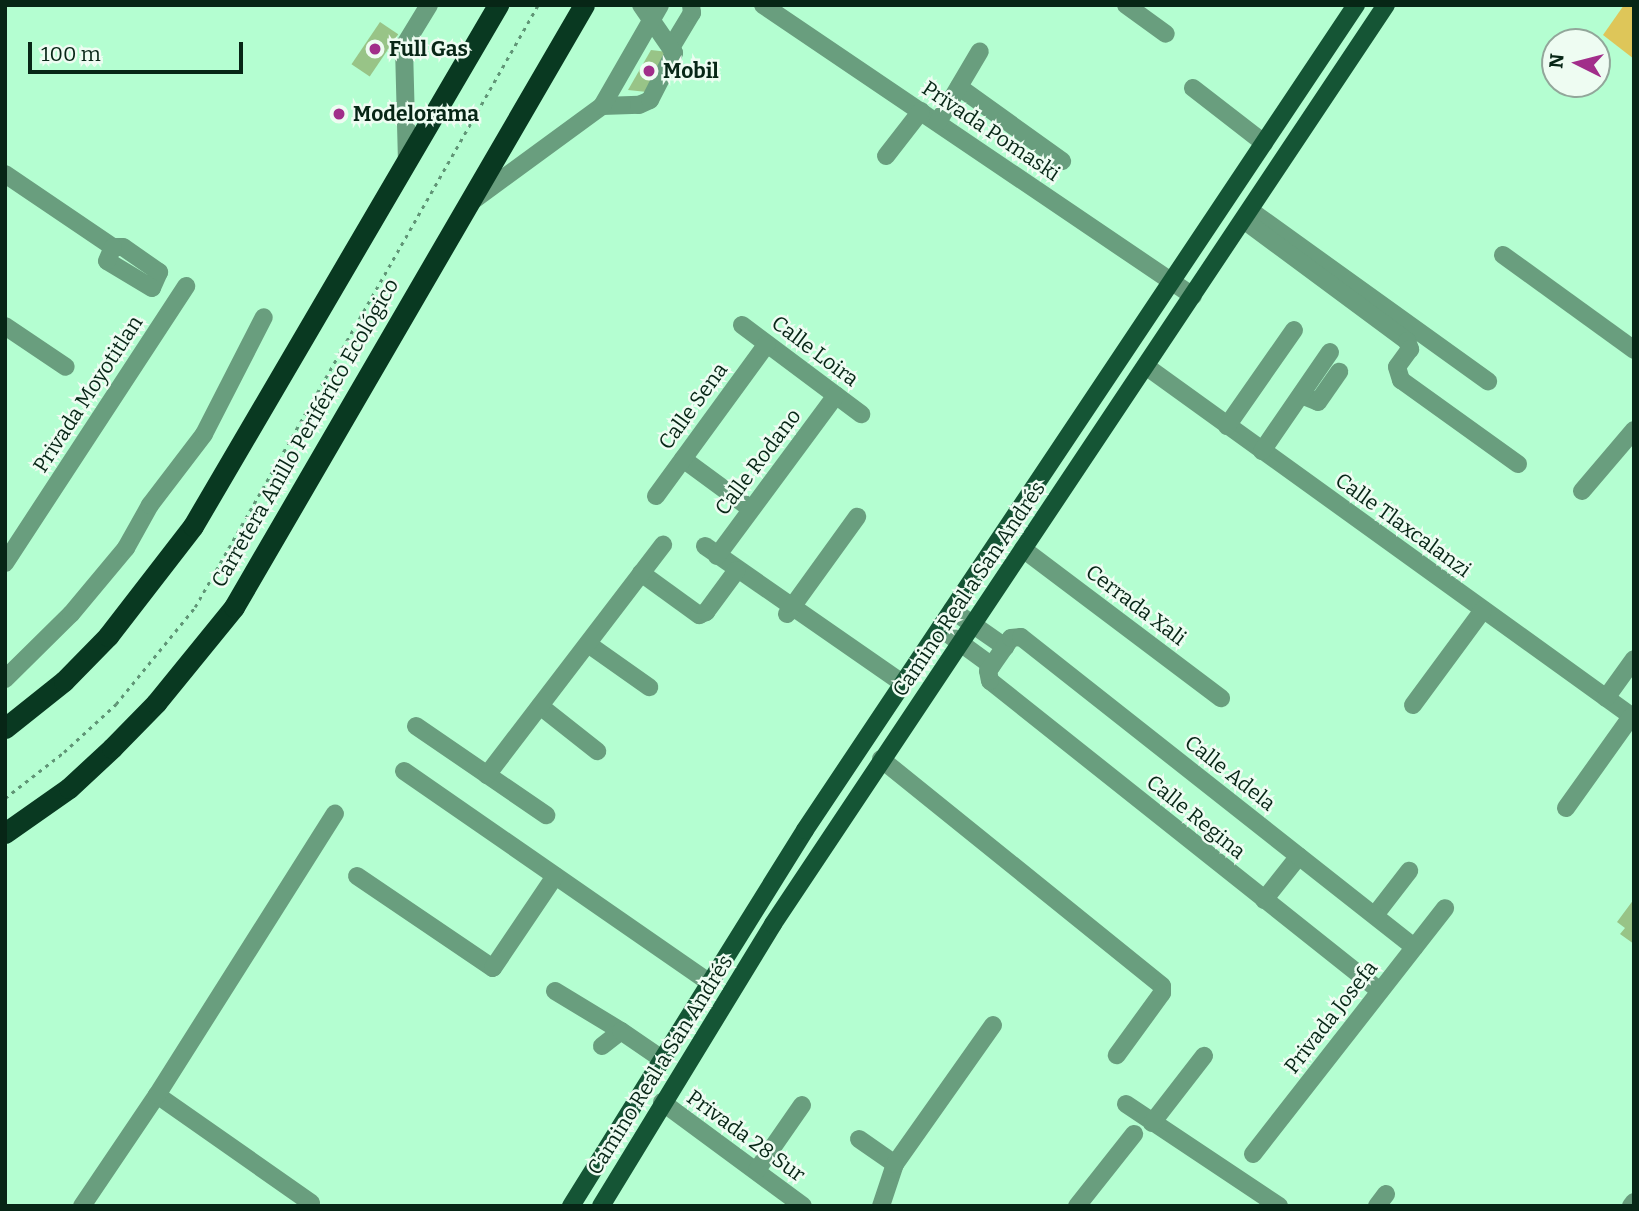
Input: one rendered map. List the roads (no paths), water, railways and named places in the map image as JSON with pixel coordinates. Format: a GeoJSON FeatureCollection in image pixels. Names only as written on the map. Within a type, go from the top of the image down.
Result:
{"type":"FeatureCollection","features":[{"type":"Feature","properties":{"kind":"highway"},"geometry":{"type":"LineString","coordinates":[[5,728],[64,681],[108,636],[165,566],[224,476],[498,5]]}},
{"type":"Feature","properties":{"kind":"highway","name":"Carretera Anillo Periférico Ecológico"},"geometry":{"type":"LineString","coordinates":[[5,833],[69,788],[113,748],[156,703],[234,607],[584,5]]}},
{"type":"Feature","properties":{"kind":"main road","name":"Camino Real a San Andrés"},"geometry":{"type":"LineString","coordinates":[[571,1206],[611,1135],[707,981],[899,687],[1356,5]]}},
{"type":"Feature","properties":{"kind":"main road","name":"Camino Real a San Andrés"},"geometry":{"type":"LineString","coordinates":[[601,1206],[633,1148],[881,759],[1147,367],[1387,5]]}},
{"type":"Feature","properties":{"kind":"main road"},"geometry":{"type":"LineString","coordinates":[[1283,113],[1306,128]]}},
{"type":"Feature","properties":{"kind":"main road"},"geometry":{"type":"LineString","coordinates":[[611,1135],[633,1148]]}},
{"type":"Feature","properties":{"kind":"street"},"geometry":{"type":"LineString","coordinates":[[407,164],[404,46],[429,5]]}},
{"type":"Feature","properties":{"kind":"street"},"geometry":{"type":"LineString","coordinates":[[465,207],[602,106],[645,13],[660,5]]}},
{"type":"Feature","properties":{"kind":"street"},"geometry":{"type":"LineString","coordinates":[[673,46],[692,13],[691,5]]}},
{"type":"Feature","properties":{"kind":"street","name":"Privada Pomaski"},"geometry":{"type":"LineString","coordinates":[[763,5],[1193,296]]}},
{"type":"Feature","properties":{"kind":"street"},"geometry":{"type":"LineString","coordinates":[[1126,5],[1166,34]]}},
{"type":"Feature","properties":{"kind":"street"},"geometry":{"type":"LineString","coordinates":[[602,106],[639,105],[650,100],[674,53],[673,46],[645,13]]}},
{"type":"Feature","properties":{"kind":"street"},"geometry":{"type":"LineString","coordinates":[[938,122],[981,51]]}},
{"type":"Feature","properties":{"kind":"street"},"geometry":{"type":"LineString","coordinates":[[959,87],[1062,161]]}},
{"type":"Feature","properties":{"kind":"street"},"geometry":{"type":"LineString","coordinates":[[1193,88],[1264,143]]}},
{"type":"Feature","properties":{"kind":"street"},"geometry":{"type":"LineString","coordinates":[[886,156],[921,111]]}},
{"type":"Feature","properties":{"kind":"street"},"geometry":{"type":"LineString","coordinates":[[5,174],[110,252],[5,187]]}},
{"type":"Feature","properties":{"kind":"street"},"geometry":{"type":"LineString","coordinates":[[1248,216],[1488,381]]}},
{"type":"Feature","properties":{"kind":"street"},"geometry":{"type":"LineString","coordinates":[[1248,216],[1407,341],[1410,349],[1397,367],[1401,380],[1518,464]]}},
{"type":"Feature","properties":{"kind":"street"},"geometry":{"type":"LineString","coordinates":[[1503,255],[1634,350]]}},
{"type":"Feature","properties":{"kind":"street","name":"Privada Moyotitlan"},"geometry":{"type":"LineString","coordinates":[[5,563],[186,286]]}},
{"type":"Feature","properties":{"kind":"street"},"geometry":{"type":"LineString","coordinates":[[5,679],[71,614],[127,548],[150,505],[204,434],[264,317]]}},
{"type":"Feature","properties":{"kind":"street","name":"Calle Loira"},"geometry":{"type":"LineString","coordinates":[[742,325],[861,414]]}},
{"type":"Feature","properties":{"kind":"street"},"geometry":{"type":"LineString","coordinates":[[5,326],[66,367]]}},
{"type":"Feature","properties":{"kind":"street"},"geometry":{"type":"LineString","coordinates":[[1227,426],[1294,330]]}},
{"type":"Feature","properties":{"kind":"street","name":"Calle Sena"},"geometry":{"type":"LineString","coordinates":[[656,496],[767,344]]}},
{"type":"Feature","properties":{"kind":"street"},"geometry":{"type":"LineString","coordinates":[[1262,451],[1330,352]]}},
{"type":"Feature","properties":{"kind":"street","name":"Calle Tlaxcalanzi"},"geometry":{"type":"LineString","coordinates":[[1147,367],[1632,718]]}},
{"type":"Feature","properties":{"kind":"street"},"geometry":{"type":"LineString","coordinates":[[1301,395],[1318,402],[1339,372]]}},
{"type":"Feature","properties":{"kind":"street","name":"Calle Rodano"},"geometry":{"type":"LineString","coordinates":[[737,570],[711,551],[751,509],[836,395]]}},
{"type":"Feature","properties":{"kind":"street"},"geometry":{"type":"LineString","coordinates":[[1582,491],[1634,430]]}},
{"type":"Feature","properties":{"kind":"street"},"geometry":{"type":"LineString","coordinates":[[683,459],[751,509]]}},
{"type":"Feature","properties":{"kind":"street"},"geometry":{"type":"LineString","coordinates":[[790,610],[857,517]]}},
{"type":"Feature","properties":{"kind":"street"},"geometry":{"type":"LineString","coordinates":[[488,775],[663,545]]}},
{"type":"Feature","properties":{"kind":"street","name":"Cerrada Xali"},"geometry":{"type":"LineString","coordinates":[[1023,549],[1221,698]]}},
{"type":"Feature","properties":{"kind":"street"},"geometry":{"type":"LineString","coordinates":[[641,573],[699,615],[705,612],[737,570],[762,588],[769,600],[790,610],[899,687]]}},
{"type":"Feature","properties":{"kind":"street","name":"Calle Adela"},"geometry":{"type":"LineString","coordinates":[[952,610],[972,625],[1011,642],[1299,856],[1414,947]]}},
{"type":"Feature","properties":{"kind":"street"},"geometry":{"type":"LineString","coordinates":[[1413,705],[1483,610]]}},
{"type":"Feature","properties":{"kind":"street","name":"Calle Regina"},"geometry":{"type":"LineString","coordinates":[[940,628],[960,642],[989,671],[1264,900],[1380,991]]}},
{"type":"Feature","properties":{"kind":"street"},"geometry":{"type":"LineString","coordinates":[[989,671],[1011,642]]}},
{"type":"Feature","properties":{"kind":"street"},"geometry":{"type":"LineString","coordinates":[[588,644],[649,687]]}},
{"type":"Feature","properties":{"kind":"street"},"geometry":{"type":"LineString","coordinates":[[1606,698],[1634,659]]}},
{"type":"Feature","properties":{"kind":"street"},"geometry":{"type":"LineString","coordinates":[[540,706],[597,751]]}},
{"type":"Feature","properties":{"kind":"street"},"geometry":{"type":"LineString","coordinates":[[1566,807],[1632,718]]}},
{"type":"Feature","properties":{"kind":"street"},"geometry":{"type":"LineString","coordinates":[[416,726],[546,815]]}},
{"type":"Feature","properties":{"kind":"street"},"geometry":{"type":"LineString","coordinates":[[881,759],[1162,986],[1162,993],[1117,1055]]}},
{"type":"Feature","properties":{"kind":"street"},"geometry":{"type":"LineString","coordinates":[[404,771],[707,981]]}},
{"type":"Feature","properties":{"kind":"street"},"geometry":{"type":"LineString","coordinates":[[82,1206],[158,1095],[335,813]]}},
{"type":"Feature","properties":{"kind":"street"},"geometry":{"type":"LineString","coordinates":[[1264,900],[1299,856]]}},
{"type":"Feature","properties":{"kind":"street"},"geometry":{"type":"LineString","coordinates":[[1375,915],[1409,871]]}},
{"type":"Feature","properties":{"kind":"street"},"geometry":{"type":"LineString","coordinates":[[357,876],[493,968],[555,876]]}},
{"type":"Feature","properties":{"kind":"street","name":"Privada Josefa"},"geometry":{"type":"LineString","coordinates":[[1254,1154],[1445,908]]}},
{"type":"Feature","properties":{"kind":"street"},"geometry":{"type":"LineString","coordinates":[[555,991],[659,1057]]}},
{"type":"Feature","properties":{"kind":"street"},"geometry":{"type":"LineString","coordinates":[[881,1206],[895,1164],[993,1025]]}},
{"type":"Feature","properties":{"kind":"street"},"geometry":{"type":"LineString","coordinates":[[601,1046],[621,1031]]}},
{"type":"Feature","properties":{"kind":"street"},"geometry":{"type":"LineString","coordinates":[[1152,1123],[1204,1056]]}},
{"type":"Feature","properties":{"kind":"street"},"geometry":{"type":"LineString","coordinates":[[158,1095],[311,1203]]}},
{"type":"Feature","properties":{"kind":"street","name":"Privada 28 Sur"},"geometry":{"type":"LineString","coordinates":[[662,1102],[803,1206]]}},
{"type":"Feature","properties":{"kind":"street"},"geometry":{"type":"LineString","coordinates":[[1125,1104],[1279,1206]]}},
{"type":"Feature","properties":{"kind":"street"},"geometry":{"type":"LineString","coordinates":[[757,1170],[802,1105]]}},
{"type":"Feature","properties":{"kind":"street"},"geometry":{"type":"LineString","coordinates":[[1077,1206],[1134,1134]]}},
{"type":"Feature","properties":{"kind":"street"},"geometry":{"type":"LineString","coordinates":[[859,1139],[895,1164]]}},
{"type":"Feature","properties":{"kind":"place","name":"Full Gas"},"geometry":{"type":"Point","coordinates":[375,49]}},
{"type":"Feature","properties":{"kind":"place","name":"Mobil"},"geometry":{"type":"Point","coordinates":[649,71]}},
{"type":"Feature","properties":{"kind":"place","name":"Modelorama"},"geometry":{"type":"Point","coordinates":[339,114]}}]}
